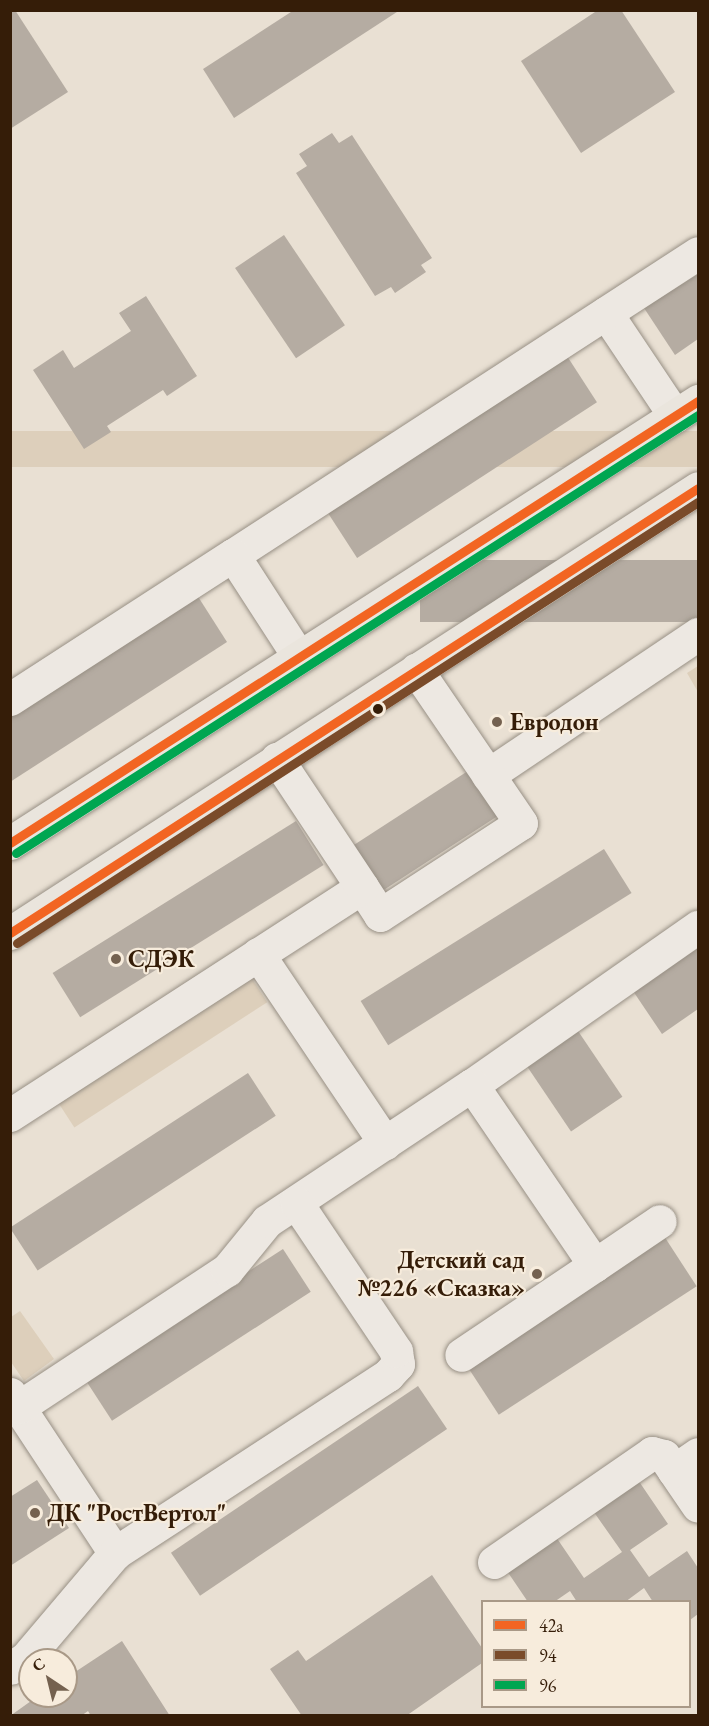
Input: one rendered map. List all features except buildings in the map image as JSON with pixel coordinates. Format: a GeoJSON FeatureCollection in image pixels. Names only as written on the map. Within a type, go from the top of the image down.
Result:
{"type":"FeatureCollection","features":[{"type":"Feature","properties":{"kind":"main road"},"geometry":{"type":"LineString","coordinates":[[10,843],[687,408]]}},
{"type":"Feature","properties":{"kind":"main road"},"geometry":{"type":"LineString","coordinates":[[10,933],[699,488]]}},
{"type":"Feature","properties":{"kind":"lane"},"geometry":{"type":"LineString","coordinates":[[10,699],[699,253]]}},
{"type":"Feature","properties":{"kind":"lane"},"geometry":{"type":"LineString","coordinates":[[606,313],[687,408]]}},
{"type":"Feature","properties":{"kind":"lane"},"geometry":{"type":"LineString","coordinates":[[234,555],[299,657]]}},
{"type":"Feature","properties":{"kind":"lane"},"geometry":{"type":"LineString","coordinates":[[488,775],[699,634]]}},
{"type":"Feature","properties":{"kind":"lane"},"geometry":{"type":"LineString","coordinates":[[277,759],[380,915],[521,823],[416,669]]}},
{"type":"Feature","properties":{"kind":"lane"},"geometry":{"type":"LineString","coordinates":[[10,1114],[362,887]]}},
{"type":"Feature","properties":{"kind":"lane"},"geometry":{"type":"LineString","coordinates":[[115,1553],[15,1401],[227,1270],[261,1227],[472,1085],[699,927]]}},
{"type":"Feature","properties":{"kind":"lane"},"geometry":{"type":"LineString","coordinates":[[258,954],[385,1143]]}},
{"type":"Feature","properties":{"kind":"lane"},"geometry":{"type":"LineString","coordinates":[[472,1085],[595,1265]]}},
{"type":"Feature","properties":{"kind":"lane"},"geometry":{"type":"LineString","coordinates":[[10,1668],[25,1659],[115,1553],[388,1375],[398,1364],[396,1351],[296,1202]]}},
{"type":"Feature","properties":{"kind":"lane"},"geometry":{"type":"LineString","coordinates":[[461,1355],[660,1221]]}},
{"type":"Feature","properties":{"kind":"lane"},"geometry":{"type":"LineString","coordinates":[[494,1562],[652,1453],[686,1462],[699,1506]]}},
{"type":"Feature","properties":{"kind":"shaded area"},"geometry":{"type":"Polygon","coordinates":[[[10,431],[698,431],[698,467],[10,467],[10,431]]]}},
{"type":"Feature","properties":{"kind":"shaded area"},"geometry":{"type":"Polygon","coordinates":[[[698,666],[698,692],[687,673],[698,666]]]}},
{"type":"Feature","properties":{"kind":"shaded area"},"geometry":{"type":"Polygon","coordinates":[[[234,951],[267,1002],[74,1127],[41,1076],[234,951]]]}},
{"type":"Feature","properties":{"kind":"shaded area"},"geometry":{"type":"Polygon","coordinates":[[[20,1311],[54,1359],[24,1381],[11,1362],[11,1317],[20,1311]]]}},
{"type":"Feature","properties":{"kind":"transit line","name":"42a"},"geometry":{"type":"LineString","coordinates":[[10,843],[698,401]]}},
{"type":"Feature","properties":{"kind":"transit line","name":"96"},"geometry":{"type":"LineString","coordinates":[[16,853],[698,415]]}},
{"type":"Feature","properties":{"kind":"transit line","name":"42a"},"geometry":{"type":"LineString","coordinates":[[10,933],[698,488]]}},
{"type":"Feature","properties":{"kind":"transit line","name":"94"},"geometry":{"type":"LineString","coordinates":[[17,943],[698,502]]}},
{"type":"Feature","properties":{"kind":"place","name":"Евродон"},"geometry":{"type":"Point","coordinates":[497,722]}},
{"type":"Feature","properties":{"kind":"place","name":"СДЭК"},"geometry":{"type":"Point","coordinates":[116,959]}},
{"type":"Feature","properties":{"kind":"place","name":"Детский сад №226 «Сказка»"},"geometry":{"type":"Point","coordinates":[537,1274]}},
{"type":"Feature","properties":{"kind":"place","name":"ДК \"РостВертол\""},"geometry":{"type":"Point","coordinates":[35,1513]}}]}
